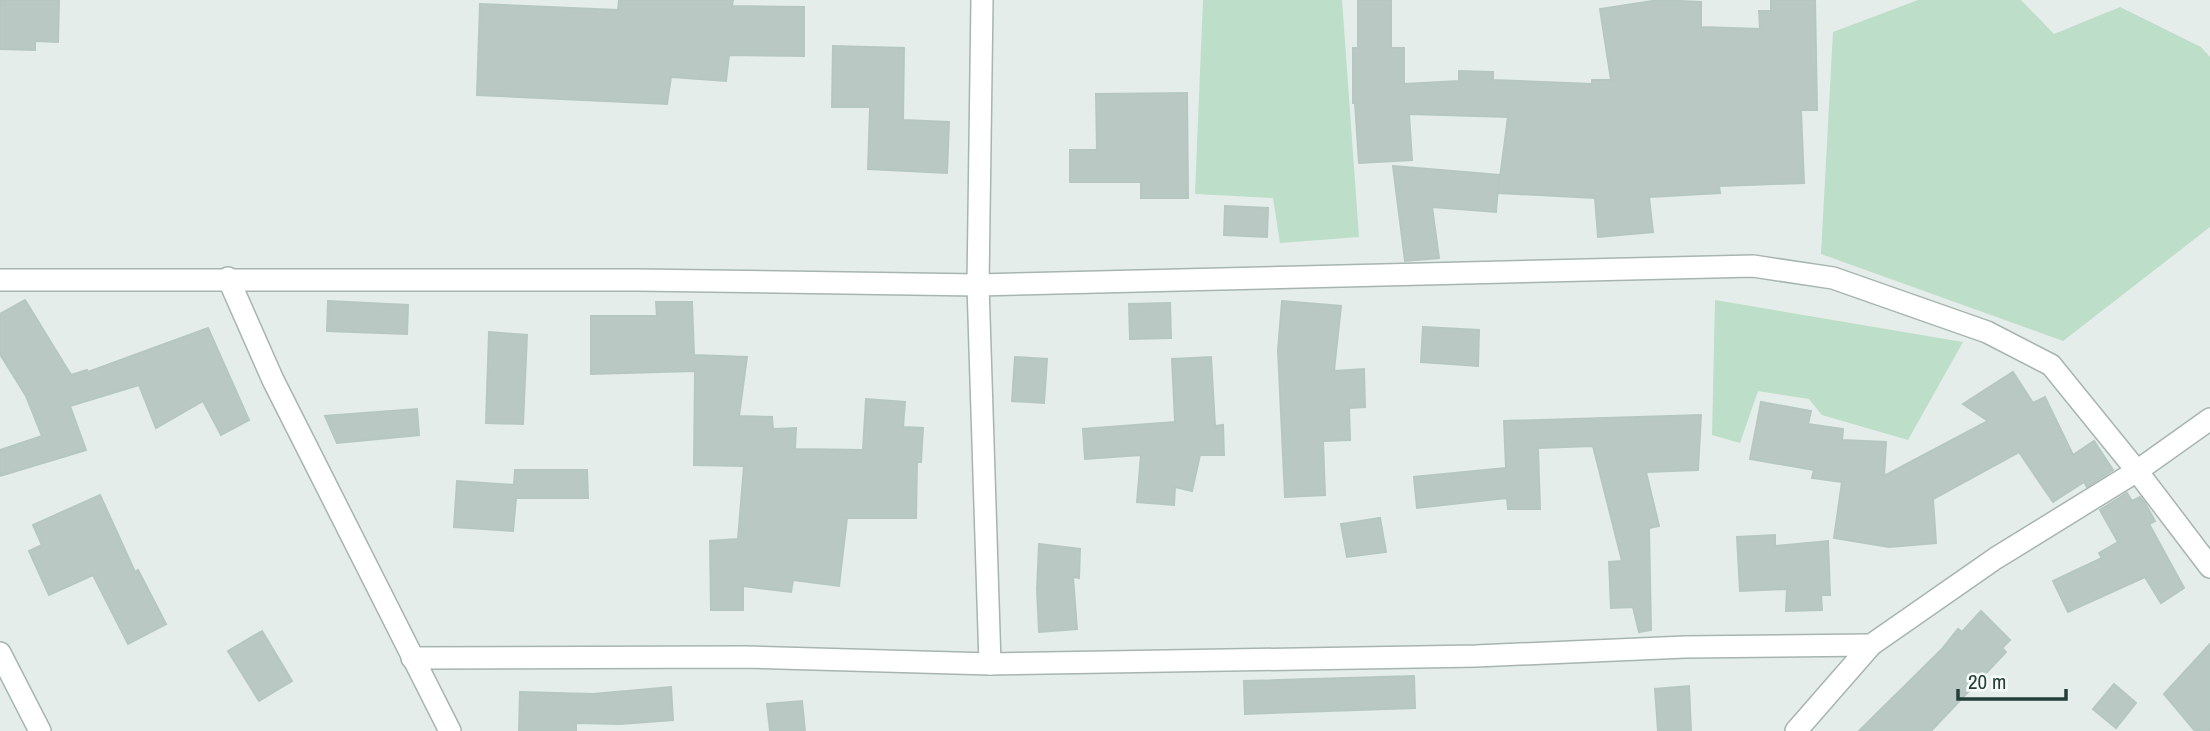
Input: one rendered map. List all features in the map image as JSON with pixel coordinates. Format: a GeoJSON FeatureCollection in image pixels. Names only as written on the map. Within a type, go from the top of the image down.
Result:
{"type":"FeatureCollection","features":[{"type":"Feature","properties":{"kind":"street"},"geometry":{"type":"LineString","coordinates":[[982,0],[978,285],[990,664]]}},
{"type":"Feature","properties":{"kind":"street"},"geometry":{"type":"LineString","coordinates":[[0,280],[638,280],[978,285],[1753,266],[1833,278],[1987,332],[2051,365],[2210,567]]}},
{"type":"Feature","properties":{"kind":"street"},"geometry":{"type":"LineString","coordinates":[[228,278],[273,380],[450,731]]}},
{"type":"Feature","properties":{"kind":"street"},"geometry":{"type":"LineString","coordinates":[[1796,731],[1871,645],[1996,558],[2137,471],[2210,419]]}},
{"type":"Feature","properties":{"kind":"street"},"geometry":{"type":"LineString","coordinates":[[412,658],[746,657],[990,664],[1476,656],[1685,646],[1871,645]]}},
{"type":"Feature","properties":{"kind":"street"},"geometry":{"type":"LineString","coordinates":[[0,653],[40,731]]}},
{"type":"Feature","properties":{"kind":"green space"},"geometry":{"type":"Polygon","coordinates":[[[1203,0],[1342,0],[1359,237],[1280,243],[1273,198],[1195,194],[1203,0]]]}},
{"type":"Feature","properties":{"kind":"green space"},"geometry":{"type":"Polygon","coordinates":[[[1918,0],[2021,0],[2054,34],[2120,7],[2201,47],[2210,57],[2210,227],[2063,341],[1821,254],[1833,32],[1918,0]]]}},
{"type":"Feature","properties":{"kind":"green space"},"geometry":{"type":"Polygon","coordinates":[[[1715,300],[1963,342],[1908,440],[1822,415],[1809,399],[1758,391],[1740,443],[1712,435],[1715,300]]]}},
{"type":"Feature","properties":{"kind":"building"},"geometry":{"type":"Polygon","coordinates":[[[0,0],[59,0],[58,42],[35,41],[35,50],[0,49],[0,0]]]}},
{"type":"Feature","properties":{"kind":"building"},"geometry":{"type":"Polygon","coordinates":[[[619,0],[733,0],[732,6],[804,7],[804,56],[729,55],[726,81],[671,77],[667,104],[477,95],[480,4],[618,10],[619,0]]]}},
{"type":"Feature","properties":{"kind":"building"},"geometry":{"type":"Polygon","coordinates":[[[1358,0],[1391,0],[1391,48],[1404,48],[1404,84],[1459,81],[1459,71],[1493,72],[1493,80],[1592,84],[1592,80],[1611,80],[1600,9],[1659,0],[1701,2],[1701,27],[1760,29],[1759,11],[1771,11],[1771,0],[1815,0],[1817,110],[1801,110],[1804,183],[1719,186],[1720,193],[1649,197],[1653,232],[1598,237],[1595,198],[1498,193],[1508,117],[1409,114],[1412,160],[1359,163],[1353,103],[1353,48],[1358,48],[1358,0]]]}},
{"type":"Feature","properties":{"kind":"building"},"geometry":{"type":"Polygon","coordinates":[[[833,46],[904,48],[903,120],[949,122],[947,173],[868,169],[870,107],[832,107],[833,46]]]}},
{"type":"Feature","properties":{"kind":"building"},"geometry":{"type":"Polygon","coordinates":[[[1187,93],[1188,198],[1141,198],[1141,182],[1070,182],[1070,150],[1097,150],[1096,94],[1187,93]]]}},
{"type":"Feature","properties":{"kind":"building"},"geometry":{"type":"Polygon","coordinates":[[[1393,166],[1499,175],[1496,212],[1432,207],[1439,258],[1405,261],[1393,166]]]}},
{"type":"Feature","properties":{"kind":"building"},"geometry":{"type":"Polygon","coordinates":[[[1225,206],[1268,208],[1267,237],[1224,235],[1225,206]]]}},
{"type":"Feature","properties":{"kind":"building"},"geometry":{"type":"Polygon","coordinates":[[[25,300],[71,375],[87,370],[88,372],[208,328],[249,420],[221,435],[203,401],[156,428],[139,385],[70,406],[86,450],[0,476],[0,450],[42,436],[26,396],[0,354],[0,314],[25,300]]]}},
{"type":"Feature","properties":{"kind":"building"},"geometry":{"type":"Polygon","coordinates":[[[328,301],[408,305],[407,334],[327,331],[328,301]]]}},
{"type":"Feature","properties":{"kind":"building"},"geometry":{"type":"Polygon","coordinates":[[[1282,301],[1341,306],[1334,371],[1364,369],[1365,407],[1349,408],[1350,440],[1323,441],[1325,495],[1285,497],[1278,350],[1282,301]]]}},
{"type":"Feature","properties":{"kind":"building"},"geometry":{"type":"Polygon","coordinates":[[[656,302],[692,302],[694,355],[747,357],[739,416],[772,417],[773,429],[796,428],[795,449],[863,450],[866,399],[905,402],[903,427],[923,428],[921,462],[917,462],[916,518],[847,518],[839,586],[793,580],[791,592],[743,586],[743,610],[711,610],[710,541],[738,539],[744,466],[694,465],[695,371],[591,374],[591,316],[657,316],[656,302]]]}},
{"type":"Feature","properties":{"kind":"building"},"geometry":{"type":"Polygon","coordinates":[[[1170,303],[1171,338],[1130,339],[1129,304],[1170,303]]]}},
{"type":"Feature","properties":{"kind":"building"},"geometry":{"type":"Polygon","coordinates":[[[1423,327],[1479,330],[1478,366],[1421,362],[1423,327]]]}},
{"type":"Feature","properties":{"kind":"building"},"geometry":{"type":"Polygon","coordinates":[[[489,332],[527,335],[523,424],[486,423],[489,332]]]}},
{"type":"Feature","properties":{"kind":"building"},"geometry":{"type":"Polygon","coordinates":[[[1015,357],[1047,359],[1044,403],[1012,401],[1015,357]]]}},
{"type":"Feature","properties":{"kind":"building"},"geometry":{"type":"Polygon","coordinates":[[[1211,357],[1215,426],[1223,425],[1224,455],[1200,455],[1192,491],[1175,487],[1174,505],[1137,502],[1141,455],[1085,459],[1083,429],[1175,422],[1172,359],[1211,357]]]}},
{"type":"Feature","properties":{"kind":"building"},"geometry":{"type":"Polygon","coordinates":[[[2013,372],[2033,403],[2045,397],[2073,455],[2094,441],[2113,470],[2087,487],[2084,482],[2053,502],[2019,452],[1933,499],[1936,543],[1889,547],[1834,538],[1842,482],[1812,478],[1814,470],[1750,459],[1761,402],[1811,411],[1808,424],[1843,429],[1842,440],[1886,442],[1884,476],[1988,421],[1963,404],[2013,372]]]}},
{"type":"Feature","properties":{"kind":"building"},"geometry":{"type":"Polygon","coordinates":[[[417,409],[419,435],[337,443],[325,416],[417,409]]]}},
{"type":"Feature","properties":{"kind":"building"},"geometry":{"type":"Polygon","coordinates":[[[1701,415],[1698,470],[1646,472],[1659,526],[1649,528],[1651,630],[1639,632],[1633,607],[1611,608],[1609,562],[1622,561],[1593,446],[1538,448],[1540,509],[1508,509],[1507,498],[1417,508],[1414,477],[1506,468],[1504,421],[1701,415]]]}},
{"type":"Feature","properties":{"kind":"building"},"geometry":{"type":"Polygon","coordinates":[[[515,470],[587,470],[588,498],[516,498],[513,531],[454,527],[457,481],[514,485],[515,470]]]}},
{"type":"Feature","properties":{"kind":"building"},"geometry":{"type":"Polygon","coordinates":[[[2127,493],[2132,501],[2140,497],[2145,503],[2155,521],[2149,524],[2184,588],[2161,603],[2145,577],[2068,612],[2053,581],[2102,558],[2099,553],[2118,542],[2100,510],[2127,493]]]}},
{"type":"Feature","properties":{"kind":"building"},"geometry":{"type":"Polygon","coordinates":[[[100,495],[135,572],[138,570],[166,624],[128,644],[93,575],[49,595],[29,551],[42,545],[33,525],[100,495]]]}},
{"type":"Feature","properties":{"kind":"building"},"geometry":{"type":"Polygon","coordinates":[[[1380,518],[1386,552],[1347,557],[1341,524],[1380,518]]]}},
{"type":"Feature","properties":{"kind":"building"},"geometry":{"type":"Polygon","coordinates":[[[1775,535],[1775,546],[1828,541],[1830,595],[1821,595],[1822,610],[1786,611],[1787,589],[1740,591],[1737,537],[1775,535]]]}},
{"type":"Feature","properties":{"kind":"building"},"geometry":{"type":"Polygon","coordinates":[[[1039,544],[1080,549],[1079,578],[1073,577],[1077,629],[1039,632],[1039,544]]]}},
{"type":"Feature","properties":{"kind":"building"},"geometry":{"type":"Polygon","coordinates":[[[1981,611],[2010,640],[2002,648],[2006,652],[1931,731],[1859,731],[1942,649],[1958,629],[1962,632],[1981,611]]]}},
{"type":"Feature","properties":{"kind":"building"},"geometry":{"type":"Polygon","coordinates":[[[262,631],[292,681],[259,701],[228,651],[262,631]]]}},
{"type":"Feature","properties":{"kind":"building"},"geometry":{"type":"Polygon","coordinates":[[[2210,644],[2210,731],[2195,731],[2164,694],[2210,644]]]}},
{"type":"Feature","properties":{"kind":"building"},"geometry":{"type":"Polygon","coordinates":[[[1414,676],[1415,708],[1245,714],[1244,681],[1414,676]]]}},
{"type":"Feature","properties":{"kind":"building"},"geometry":{"type":"Polygon","coordinates":[[[2114,684],[2136,703],[2116,728],[2093,709],[2114,684]]]}},
{"type":"Feature","properties":{"kind":"building"},"geometry":{"type":"Polygon","coordinates":[[[1689,686],[1691,731],[1658,731],[1655,689],[1689,686]]]}},
{"type":"Feature","properties":{"kind":"building"},"geometry":{"type":"Polygon","coordinates":[[[671,687],[673,720],[620,724],[576,723],[576,731],[519,731],[520,692],[593,694],[671,687]]]}},
{"type":"Feature","properties":{"kind":"building"},"geometry":{"type":"Polygon","coordinates":[[[802,701],[805,731],[770,731],[767,704],[802,701]]]}}]}
